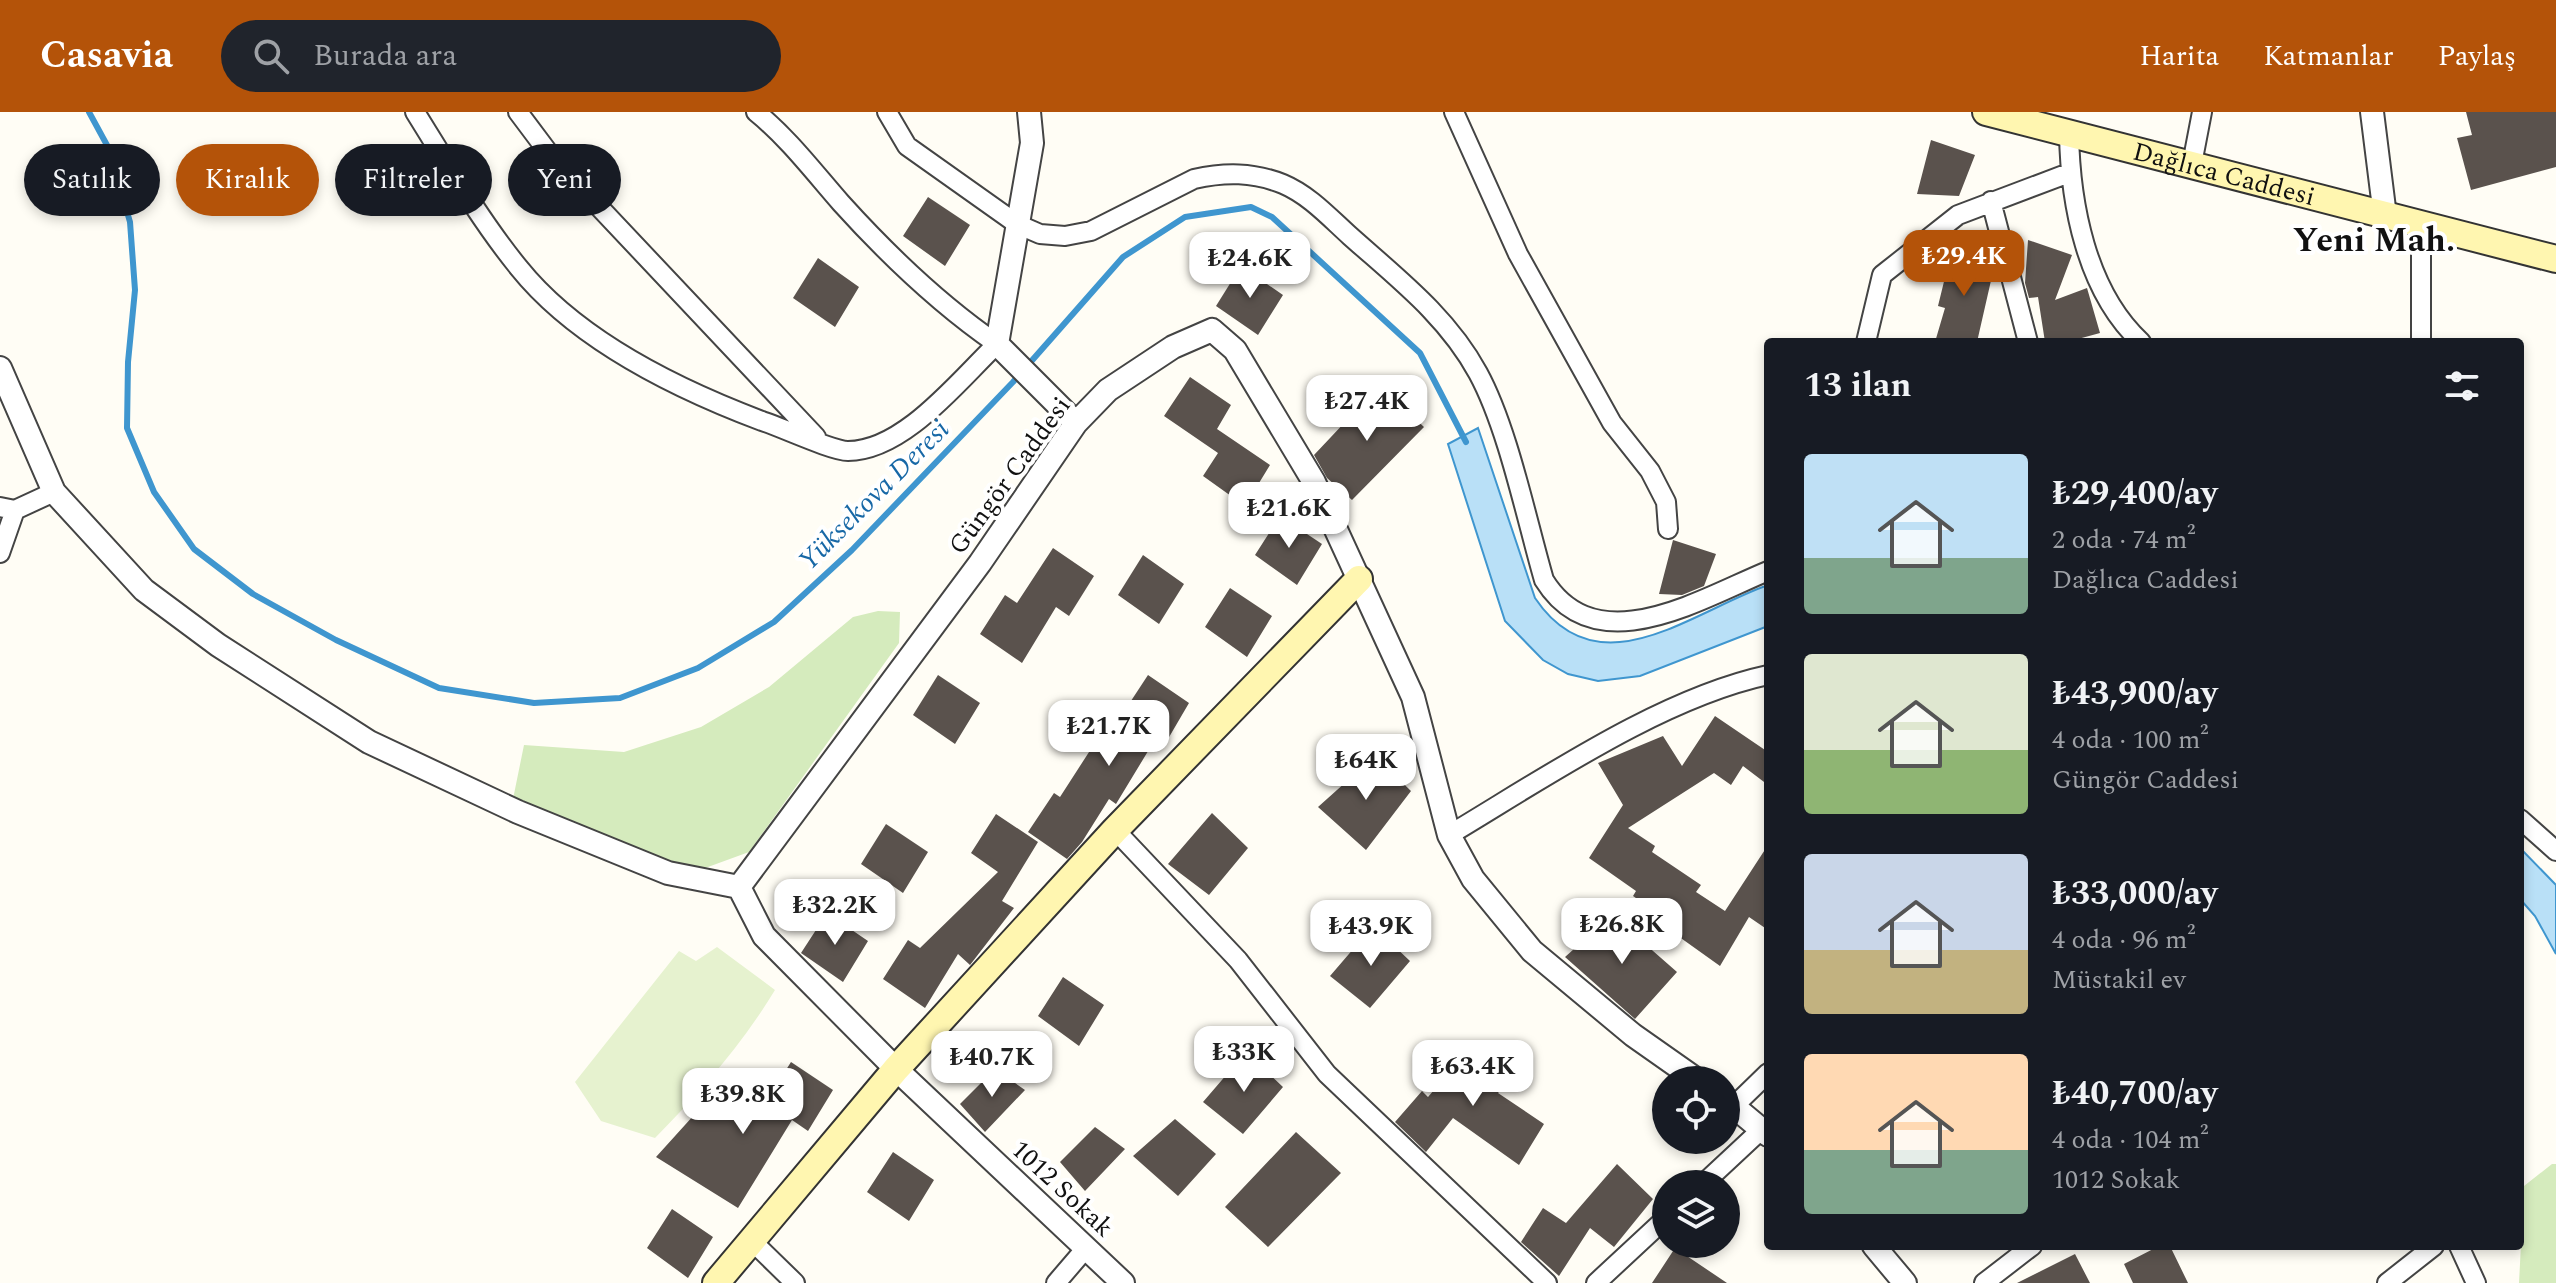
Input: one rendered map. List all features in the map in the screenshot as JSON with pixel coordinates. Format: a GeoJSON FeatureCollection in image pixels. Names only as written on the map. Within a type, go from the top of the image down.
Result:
{"type":"FeatureCollection","features":[{"type":"Feature","properties":{"kind":"main road","name":"Dağlıca Caddesi"},"geometry":{"type":"LineString","coordinates":[[1986,112],[2556,259]]}},
{"type":"Feature","properties":{"kind":"main road"},"geometry":{"type":"LineString","coordinates":[[716,1283],[896,1069],[1115,830],[1359,579]]}},
{"type":"Feature","properties":{"kind":"street"},"geometry":{"type":"LineString","coordinates":[[415,112],[458,182],[519,269],[589,335],[718,404],[846,452],[878,444],[909,428],[997,344],[1032,143],[1029,112]]}},
{"type":"Feature","properties":{"kind":"street"},"geometry":{"type":"LineString","coordinates":[[518,112],[551,156],[820,442]]}},
{"type":"Feature","properties":{"kind":"street"},"geometry":{"type":"LineString","coordinates":[[756,112],[778,130],[843,205],[945,308],[997,344],[1076,423]]}},
{"type":"Feature","properties":{"kind":"street"},"geometry":{"type":"LineString","coordinates":[[887,112],[907,146],[1017,224],[1053,236],[1078,234],[1194,179],[1212,175],[1248,174],[1287,186],[1304,195],[1419,298],[1466,353],[1496,418],[1544,580],[1561,603],[1599,623],[1630,623],[1677,608],[1764,573]]}},
{"type":"Feature","properties":{"kind":"street"},"geometry":{"type":"LineString","coordinates":[[1454,112],[1518,254],[1612,423],[1650,471],[1666,502],[1668,529]]}},
{"type":"Feature","properties":{"kind":"street"},"geometry":{"type":"LineString","coordinates":[[2192,164],[2202,112]]}},
{"type":"Feature","properties":{"kind":"street"},"geometry":{"type":"LineString","coordinates":[[2372,112],[2385,216]]}},
{"type":"Feature","properties":{"kind":"street"},"geometry":{"type":"LineString","coordinates":[[2069,132],[2069,173],[2090,259],[2133,338]]}},
{"type":"Feature","properties":{"kind":"street"},"geometry":{"type":"LineString","coordinates":[[1867,338],[1882,275],[1958,215],[2069,173]]}},
{"type":"Feature","properties":{"kind":"street"},"geometry":{"type":"LineString","coordinates":[[1991,201],[2027,338]]}},
{"type":"Feature","properties":{"kind":"street"},"geometry":{"type":"LineString","coordinates":[[2421,224],[2421,338]]}},
{"type":"Feature","properties":{"kind":"street","name":"Güngör Caddesi"},"geometry":{"type":"LineString","coordinates":[[739,887],[980,563],[1076,423],[1108,390],[1173,347],[1212,330],[1235,350],[1314,482],[1413,697],[1449,835],[1473,879],[1532,951],[1633,1035],[1677,1066]]}},
{"type":"Feature","properties":{"kind":"street"},"geometry":{"type":"LineString","coordinates":[[0,368],[54,492],[144,590],[218,645],[369,742],[518,812],[668,873],[739,887]]}},
{"type":"Feature","properties":{"kind":"street"},"geometry":{"type":"LineString","coordinates":[[0,553],[8,508],[54,492]]}},
{"type":"Feature","properties":{"kind":"street"},"geometry":{"type":"LineString","coordinates":[[1449,835],[1602,744],[1731,683],[1764,676]]}},
{"type":"Feature","properties":{"kind":"street"},"geometry":{"type":"LineString","coordinates":[[2524,823],[2556,851]]}},
{"type":"Feature","properties":{"kind":"street"},"geometry":{"type":"LineString","coordinates":[[1115,830],[1238,960],[1327,1074],[1547,1283]]}},
{"type":"Feature","properties":{"kind":"street","name":"1012 Sokak"},"geometry":{"type":"LineString","coordinates":[[739,887],[764,936],[896,1069],[1123,1283]]}},
{"type":"Feature","properties":{"kind":"street"},"geometry":{"type":"LineString","coordinates":[[1740,1095],[1764,1076]]}},
{"type":"Feature","properties":{"kind":"street"},"geometry":{"type":"LineString","coordinates":[[1740,1111],[1764,1131]]}},
{"type":"Feature","properties":{"kind":"street"},"geometry":{"type":"LineString","coordinates":[[1720,1170],[1764,1133]]}},
{"type":"Feature","properties":{"kind":"street"},"geometry":{"type":"LineString","coordinates":[[1596,1283],[1652,1231]]}},
{"type":"Feature","properties":{"kind":"street"},"geometry":{"type":"LineString","coordinates":[[752,1241],[795,1283]]}},
{"type":"Feature","properties":{"kind":"street"},"geometry":{"type":"LineString","coordinates":[[1056,1283],[1086,1248]]}},
{"type":"Feature","properties":{"kind":"street"},"geometry":{"type":"LineString","coordinates":[[1877,1250],[1905,1283]]}},
{"type":"Feature","properties":{"kind":"street"},"geometry":{"type":"LineString","coordinates":[[1984,1283],[2027,1250]]}},
{"type":"Feature","properties":{"kind":"street"},"geometry":{"type":"LineString","coordinates":[[2387,1283],[2429,1250]]}},
{"type":"Feature","properties":{"kind":"street"},"geometry":{"type":"LineString","coordinates":[[2461,1250],[2476,1283]]}},
{"type":"Feature","properties":{"kind":"green space"},"geometry":{"type":"Polygon","coordinates":[[[878,611],[900,612],[899,643],[749,852],[697,871],[512,804],[524,745],[624,752],[701,727],[769,687],[853,617],[878,611]]]}},
{"type":"Feature","properties":{"kind":"green space"},"geometry":{"type":"Polygon","coordinates":[[[717,947],[775,990],[762,1011],[719,1068],[655,1138],[601,1121],[575,1082],[679,951],[696,961],[717,947]]]}},
{"type":"Feature","properties":{"kind":"green space"},"geometry":{"type":"Polygon","coordinates":[[[2556,1164],[2556,1283],[2519,1283],[2521,1250],[2524,1250],[2524,1186],[2556,1164]]]}},
{"type":"Feature","properties":{"kind":"water"},"geometry":{"type":"Polygon","coordinates":[[[1478,428],[1535,598],[1560,626],[1587,639],[1616,642],[1646,637],[1764,587],[1764,628],[1640,676],[1598,681],[1568,674],[1543,660],[1505,621],[1448,444],[1478,428]]]}},
{"type":"Feature","properties":{"kind":"water"},"geometry":{"type":"Polygon","coordinates":[[[2524,852],[2556,885],[2556,954],[2535,916],[2524,904],[2524,852]]]}},
{"type":"Feature","properties":{"kind":"building"},"geometry":{"type":"Polygon","coordinates":[[[2466,112],[2556,112],[2556,167],[2471,190],[2457,138],[2472,135],[2466,112]]]}},
{"type":"Feature","properties":{"kind":"building"},"geometry":{"type":"Polygon","coordinates":[[[1931,140],[1975,155],[1959,196],[1917,194],[1931,140]]]}},
{"type":"Feature","properties":{"kind":"building"},"geometry":{"type":"Polygon","coordinates":[[[928,197],[970,225],[945,266],[903,236],[928,197]]]}},
{"type":"Feature","properties":{"kind":"building"},"geometry":{"type":"Polygon","coordinates":[[[2028,240],[2072,255],[2055,300],[2087,288],[2100,333],[2082,338],[2044,338],[2038,297],[2029,298],[2025,283],[2028,240]]]}},
{"type":"Feature","properties":{"kind":"building"},"geometry":{"type":"Polygon","coordinates":[[[1952,249],[1995,263],[1978,338],[1936,338],[1945,308],[1938,306],[1952,249]]]}},
{"type":"Feature","properties":{"kind":"building"},"geometry":{"type":"Polygon","coordinates":[[[818,258],[859,287],[835,327],[793,298],[818,258]]]}},
{"type":"Feature","properties":{"kind":"building"},"geometry":{"type":"Polygon","coordinates":[[[1241,266],[1283,295],[1258,335],[1216,306],[1241,266]]]}},
{"type":"Feature","properties":{"kind":"building"},"geometry":{"type":"Polygon","coordinates":[[[1190,377],[1231,405],[1217,429],[1270,465],[1245,506],[1203,476],[1218,453],[1164,416],[1190,377]]]}},
{"type":"Feature","properties":{"kind":"building"},"geometry":{"type":"Polygon","coordinates":[[[1380,385],[1424,427],[1352,500],[1327,478],[1314,455],[1380,385]]]}},
{"type":"Feature","properties":{"kind":"building"},"geometry":{"type":"Polygon","coordinates":[[[1280,516],[1322,544],[1297,585],[1255,555],[1280,516]]]}},
{"type":"Feature","properties":{"kind":"building"},"geometry":{"type":"Polygon","coordinates":[[[1673,540],[1716,554],[1704,586],[1682,595],[1659,594],[1673,540]]]}},
{"type":"Feature","properties":{"kind":"building"},"geometry":{"type":"Polygon","coordinates":[[[1053,548],[1094,576],[1069,616],[1056,607],[1022,663],[980,634],[1005,595],[1017,603],[1053,548]]]}},
{"type":"Feature","properties":{"kind":"building"},"geometry":{"type":"Polygon","coordinates":[[[1143,555],[1184,584],[1159,624],[1118,595],[1143,555]]]}},
{"type":"Feature","properties":{"kind":"building"},"geometry":{"type":"Polygon","coordinates":[[[1230,588],[1272,616],[1247,657],[1205,627],[1230,588]]]}},
{"type":"Feature","properties":{"kind":"building"},"geometry":{"type":"Polygon","coordinates":[[[938,675],[980,703],[955,744],[913,715],[938,675]]]}},
{"type":"Feature","properties":{"kind":"building"},"geometry":{"type":"Polygon","coordinates":[[[1148,675],[1189,703],[1165,744],[1156,738],[1116,804],[1109,799],[1082,842],[1067,859],[1028,832],[1054,793],[1060,797],[1100,735],[1106,739],[1148,675]]]}},
{"type":"Feature","properties":{"kind":"building"},"geometry":{"type":"Polygon","coordinates":[[[1715,716],[1764,749],[1764,782],[1743,766],[1731,785],[1714,773],[1628,828],[1655,846],[1652,852],[1701,885],[1696,892],[1725,911],[1764,851],[1764,927],[1749,917],[1720,966],[1678,936],[1682,930],[1633,896],[1636,891],[1589,858],[1623,805],[1598,763],[1663,736],[1682,766],[1715,716]]]}},
{"type":"Feature","properties":{"kind":"building"},"geometry":{"type":"Polygon","coordinates":[[[1375,756],[1411,791],[1366,850],[1318,807],[1375,756]]]}},
{"type":"Feature","properties":{"kind":"building"},"geometry":{"type":"Polygon","coordinates":[[[1212,813],[1248,848],[1209,895],[1168,864],[1212,813]]]}},
{"type":"Feature","properties":{"kind":"building"},"geometry":{"type":"Polygon","coordinates":[[[996,814],[1038,842],[1002,901],[1014,908],[970,965],[958,954],[925,1008],[883,979],[908,940],[920,948],[998,872],[971,853],[996,814]]]}},
{"type":"Feature","properties":{"kind":"building"},"geometry":{"type":"Polygon","coordinates":[[[886,824],[928,852],[903,893],[861,864],[886,824]]]}},
{"type":"Feature","properties":{"kind":"building"},"geometry":{"type":"Polygon","coordinates":[[[827,913],[868,941],[843,982],[801,953],[827,913]]]}},
{"type":"Feature","properties":{"kind":"building"},"geometry":{"type":"Polygon","coordinates":[[[1612,915],[1677,972],[1635,1019],[1565,957],[1612,915]]]}},
{"type":"Feature","properties":{"kind":"building"},"geometry":{"type":"Polygon","coordinates":[[[1373,926],[1410,961],[1370,1008],[1330,976],[1373,926]]]}},
{"type":"Feature","properties":{"kind":"building"},"geometry":{"type":"Polygon","coordinates":[[[1063,977],[1104,1005],[1079,1046],[1038,1016],[1063,977]]]}},
{"type":"Feature","properties":{"kind":"building"},"geometry":{"type":"Polygon","coordinates":[[[1476,1041],[1512,1076],[1498,1093],[1544,1124],[1519,1165],[1453,1118],[1426,1152],[1395,1122],[1422,1091],[1428,1097],[1476,1041]]]}},
{"type":"Feature","properties":{"kind":"building"},"geometry":{"type":"Polygon","coordinates":[[[1246,1052],[1283,1087],[1243,1134],[1203,1102],[1246,1052]]]}},
{"type":"Feature","properties":{"kind":"building"},"geometry":{"type":"Polygon","coordinates":[[[791,1062],[833,1090],[808,1131],[792,1120],[738,1208],[656,1157],[713,1094],[754,1120],[791,1062]]]}},
{"type":"Feature","properties":{"kind":"building"},"geometry":{"type":"Polygon","coordinates":[[[995,1069],[1025,1090],[985,1132],[960,1104],[995,1069]]]}},
{"type":"Feature","properties":{"kind":"building"},"geometry":{"type":"Polygon","coordinates":[[[1175,1119],[1216,1154],[1178,1196],[1133,1156],[1175,1119]]]}},
{"type":"Feature","properties":{"kind":"building"},"geometry":{"type":"Polygon","coordinates":[[[1095,1127],[1125,1149],[1085,1191],[1060,1162],[1095,1127]]]}},
{"type":"Feature","properties":{"kind":"building"},"geometry":{"type":"Polygon","coordinates":[[[1296,1132],[1341,1173],[1268,1247],[1225,1207],[1296,1132]]]}},
{"type":"Feature","properties":{"kind":"building"},"geometry":{"type":"Polygon","coordinates":[[[893,1152],[934,1180],[909,1221],[867,1192],[893,1152]]]}},
{"type":"Feature","properties":{"kind":"building"},"geometry":{"type":"Polygon","coordinates":[[[1617,1164],[1652,1198],[1614,1247],[1590,1228],[1559,1276],[1521,1242],[1543,1208],[1566,1223],[1617,1164]]]}},
{"type":"Feature","properties":{"kind":"building"},"geometry":{"type":"Polygon","coordinates":[[[672,1209],[713,1237],[688,1278],[647,1248],[672,1209]]]}},
{"type":"Feature","properties":{"kind":"building"},"geometry":{"type":"Polygon","coordinates":[[[2151,1250],[2172,1250],[2188,1283],[2133,1283],[2124,1264],[2151,1250]]]}},
{"type":"Feature","properties":{"kind":"building"},"geometry":{"type":"Polygon","coordinates":[[[2075,1254],[2090,1283],[2017,1283],[2075,1254]]]}},
{"type":"Feature","properties":{"kind":"building"},"geometry":{"type":"Polygon","coordinates":[[[1668,1258],[1690,1258],[1727,1283],[1652,1283],[1668,1258]]]}},
{"type":"Feature","properties":{"kind":"waterway","name":"Yüksekova Deresi"},"geometry":{"type":"LineString","coordinates":[[89,112],[108,147],[130,222],[135,290],[128,362],[127,428],[154,492],[194,549],[253,594],[336,640],[439,688],[534,703],[620,698],[698,668],[774,622],[852,550],[1013,382],[1123,257],[1185,217],[1251,207],[1272,217],[1420,353],[1466,442]]}},
{"type":"Feature","properties":{"kind":"district","name":"Yeni Mah."},"geometry":{"type":"Point","coordinates":[2374,239]}}]}
